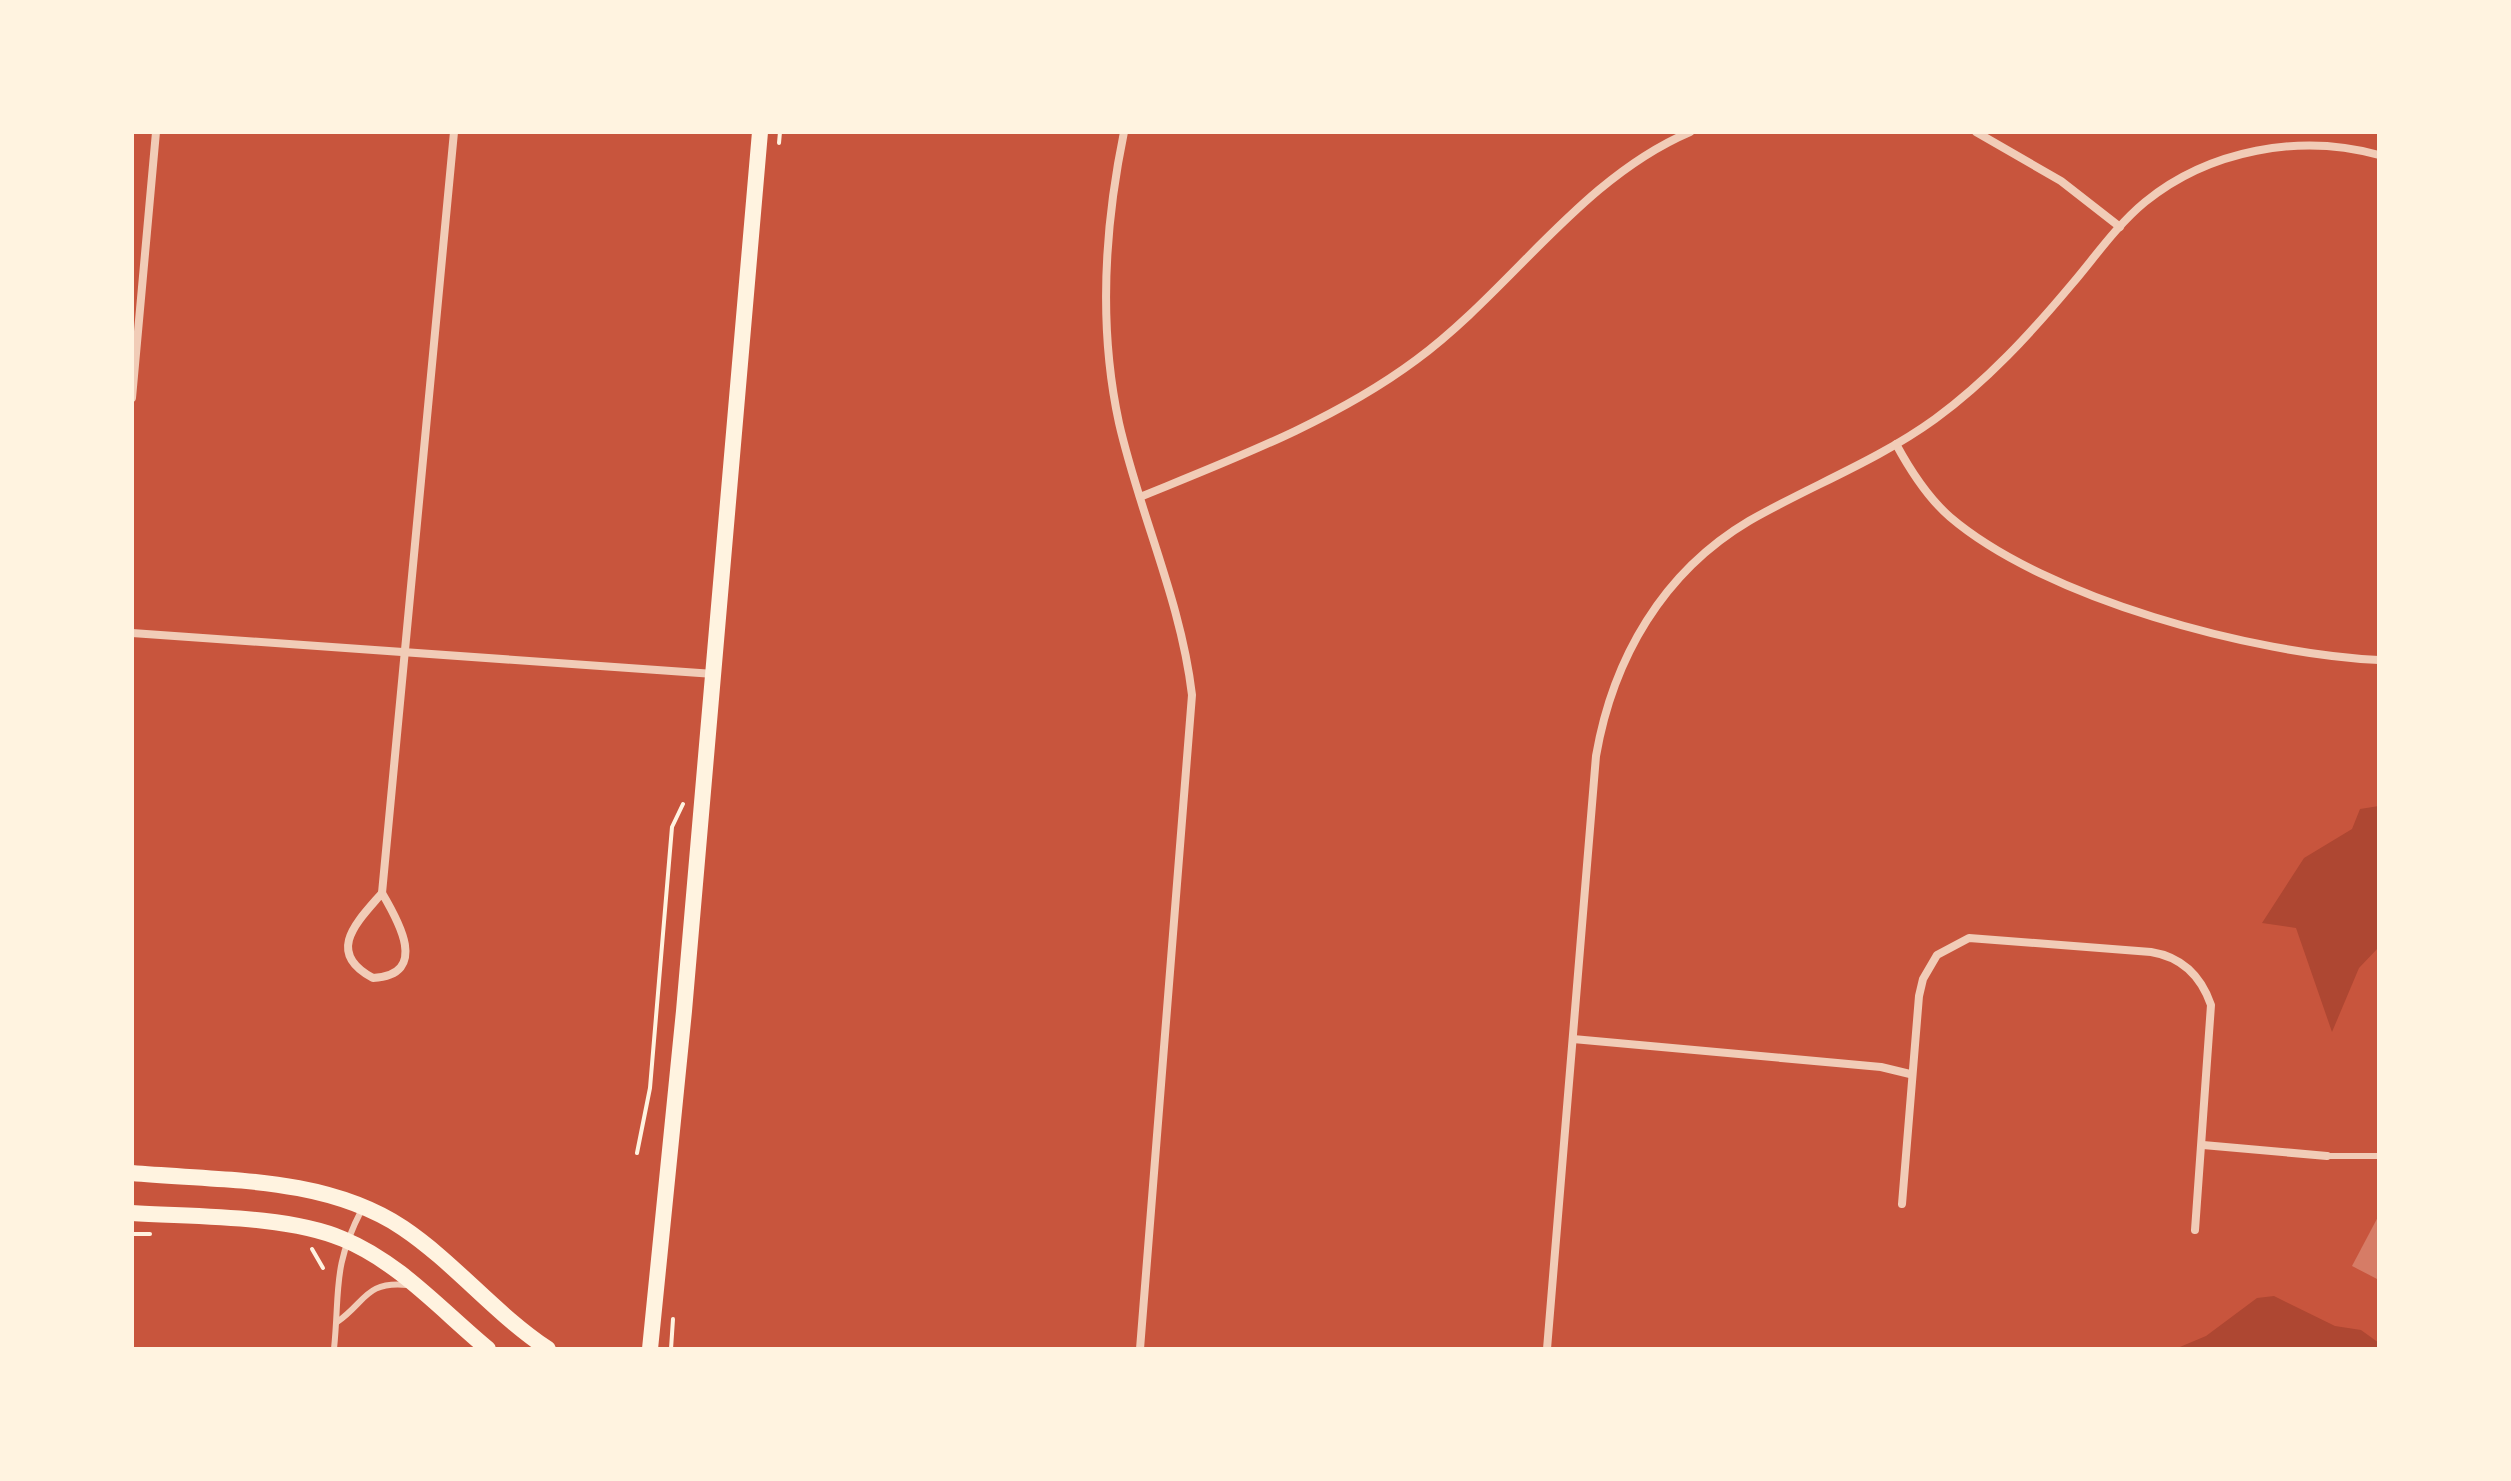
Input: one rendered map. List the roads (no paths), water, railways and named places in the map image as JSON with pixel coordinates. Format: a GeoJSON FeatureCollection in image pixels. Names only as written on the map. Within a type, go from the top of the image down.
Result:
{"type":"FeatureCollection","features":[{"type":"Feature","properties":{"kind":"main road"},"geometry":{"type":"LineString","coordinates":[[650,1349],[714,674],[760,132]]}},
{"type":"Feature","properties":{"kind":"main road"},"geometry":{"type":"LineString","coordinates":[[132,1173],[267,1184],[326,1194],[364,1206],[422,1242],[548,1349]]}},
{"type":"Feature","properties":{"kind":"main road"},"geometry":{"type":"LineString","coordinates":[[132,1213],[285,1225],[346,1240],[381,1260],[415,1286],[488,1349]]}},
{"type":"Feature","properties":{"kind":"street"},"geometry":{"type":"LineString","coordinates":[[132,398],[156,132]]}},
{"type":"Feature","properties":{"kind":"street"},"geometry":{"type":"LineString","coordinates":[[382,893],[354,926],[348,942],[351,960],[373,978],[385,977],[399,968],[406,948],[405,937],[382,893],[454,132]]}},
{"type":"Feature","properties":{"kind":"street"},"geometry":{"type":"LineString","coordinates":[[1124,132],[1109,208],[1105,274],[1108,353],[1119,423],[1186,646],[1192,695],[1140,1349]]}},
{"type":"Feature","properties":{"kind":"street"},"geometry":{"type":"LineString","coordinates":[[1140,497],[1322,417],[1417,360],[1503,285],[1612,179],[1690,132]]}},
{"type":"Feature","properties":{"kind":"street"},"geometry":{"type":"LineString","coordinates":[[1976,132],[2061,181],[2120,227]]}},
{"type":"Feature","properties":{"kind":"street"},"geometry":{"type":"LineString","coordinates":[[1547,1349],[1596,756],[1614,681],[1640,629],[1659,602],[1703,553],[1751,520],[1896,444],[1934,420],[1983,380],[2040,322],[2120,227],[2162,189],[2224,159],[2303,146],[2336,146],[2379,155]]}},
{"type":"Feature","properties":{"kind":"street"},"geometry":{"type":"LineString","coordinates":[[1896,444],[1933,499],[1967,530],[2016,560],[2068,584],[2213,634],[2321,655],[2379,660]]}},
{"type":"Feature","properties":{"kind":"street"},"geometry":{"type":"LineString","coordinates":[[132,633],[714,674]]}},
{"type":"Feature","properties":{"kind":"street"},"geometry":{"type":"LineString","coordinates":[[1902,1204],[1910,1074],[1923,979],[1944,950],[1969,938],[2151,952],[2175,959],[2197,978],[2211,1005],[2195,1230]]}},
{"type":"Feature","properties":{"kind":"street"},"geometry":{"type":"LineString","coordinates":[[1573,1039],[1881,1067],[1910,1074]]}},
{"type":"Feature","properties":{"kind":"street"},"geometry":{"type":"LineString","coordinates":[[2203,1145],[2327,1156]]}},
{"type":"Feature","properties":{"kind":"lane"},"geometry":{"type":"LineString","coordinates":[[2327,1156],[2379,1156]]}},
{"type":"Feature","properties":{"kind":"lane"},"geometry":{"type":"LineString","coordinates":[[334,1349],[337,1322],[334,1308],[346,1240],[364,1206]]}},
{"type":"Feature","properties":{"kind":"lane"},"geometry":{"type":"LineString","coordinates":[[337,1322],[377,1287],[394,1284],[415,1286]]}}]}
